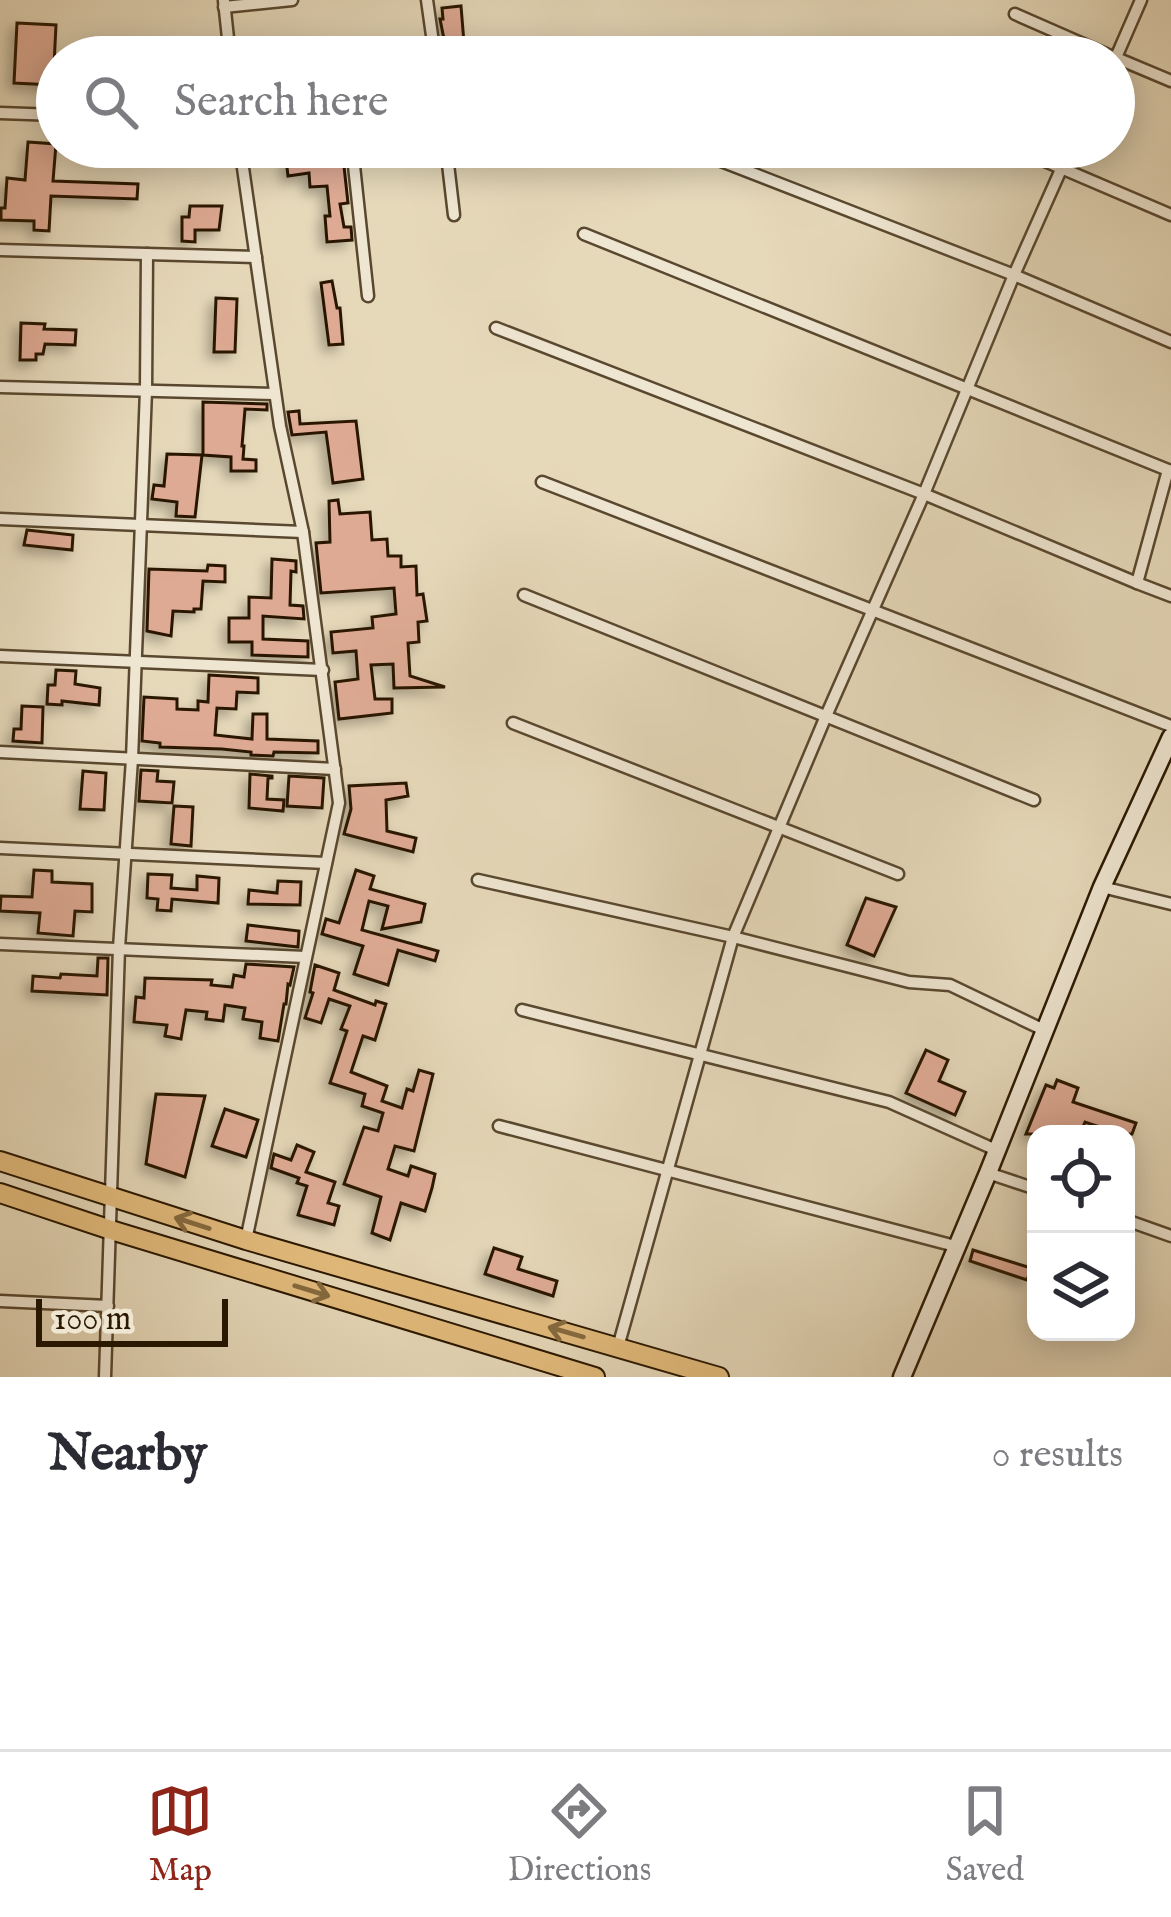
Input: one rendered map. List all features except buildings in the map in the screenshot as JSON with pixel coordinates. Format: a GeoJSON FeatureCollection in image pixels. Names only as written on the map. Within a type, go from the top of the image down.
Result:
{"type":"FeatureCollection","features":[{"type":"Feature","properties":{"kind":"main road"},"geometry":{"type":"LineString","coordinates":[[902,1377],[1102,887],[1167,758],[1171,737]]}},
{"type":"Feature","properties":{"kind":"main road"},"geometry":{"type":"LineString","coordinates":[[0,1161],[246,1240],[718,1377]]}},
{"type":"Feature","properties":{"kind":"main road"},"geometry":{"type":"LineString","coordinates":[[0,1193],[595,1377]]}},
{"type":"Feature","properties":{"kind":"street"},"geometry":{"type":"LineString","coordinates":[[228,36],[224,4],[292,0]]}},
{"type":"Feature","properties":{"kind":"street"},"geometry":{"type":"LineString","coordinates":[[427,0],[431,36]]}},
{"type":"Feature","properties":{"kind":"street"},"geometry":{"type":"LineString","coordinates":[[1125,36],[1141,0]]}},
{"type":"Feature","properties":{"kind":"street"},"geometry":{"type":"LineString","coordinates":[[1015,14],[1063,36]]}},
{"type":"Feature","properties":{"kind":"street"},"geometry":{"type":"LineString","coordinates":[[1135,67],[1171,81]]}},
{"type":"Feature","properties":{"kind":"street"},"geometry":{"type":"LineString","coordinates":[[0,112],[36,114]]}},
{"type":"Feature","properties":{"kind":"street"},"geometry":{"type":"LineString","coordinates":[[243,168],[275,394],[303,532],[339,803],[246,1240]]}},
{"type":"Feature","properties":{"kind":"street"},"geometry":{"type":"LineString","coordinates":[[354,168],[368,296]]}},
{"type":"Feature","properties":{"kind":"street"},"geometry":{"type":"LineString","coordinates":[[448,168],[454,215]]}},
{"type":"Feature","properties":{"kind":"street"},"geometry":{"type":"LineString","coordinates":[[739,168],[1014,274],[1171,343]]}},
{"type":"Feature","properties":{"kind":"street"},"geometry":{"type":"LineString","coordinates":[[618,1347],[733,937],[1061,168],[1171,214]]}},
{"type":"Feature","properties":{"kind":"street"},"geometry":{"type":"LineString","coordinates":[[584,234],[1169,471],[1138,583]]}},
{"type":"Feature","properties":{"kind":"street"},"geometry":{"type":"LineString","coordinates":[[0,250],[256,257]]}},
{"type":"Feature","properties":{"kind":"street"},"geometry":{"type":"LineString","coordinates":[[105,1377],[119,949],[136,662],[147,254]]}},
{"type":"Feature","properties":{"kind":"street"},"geometry":{"type":"LineString","coordinates":[[496,328],[924,494],[1171,596]]}},
{"type":"Feature","properties":{"kind":"street"},"geometry":{"type":"LineString","coordinates":[[0,387],[275,394]]}},
{"type":"Feature","properties":{"kind":"street"},"geometry":{"type":"LineString","coordinates":[[542,482],[1171,726]]}},
{"type":"Feature","properties":{"kind":"street"},"geometry":{"type":"LineString","coordinates":[[0,519],[303,532]]}},
{"type":"Feature","properties":{"kind":"street"},"geometry":{"type":"LineString","coordinates":[[524,596],[1034,800]]}},
{"type":"Feature","properties":{"kind":"street"},"geometry":{"type":"LineString","coordinates":[[0,656],[322,670]]}},
{"type":"Feature","properties":{"kind":"street"},"geometry":{"type":"LineString","coordinates":[[513,723],[898,874]]}},
{"type":"Feature","properties":{"kind":"street"},"geometry":{"type":"LineString","coordinates":[[0,752],[335,769]]}},
{"type":"Feature","properties":{"kind":"street"},"geometry":{"type":"LineString","coordinates":[[0,848],[326,863]]}},
{"type":"Feature","properties":{"kind":"street"},"geometry":{"type":"LineString","coordinates":[[478,880],[909,982],[950,985],[1044,1030]]}},
{"type":"Feature","properties":{"kind":"street"},"geometry":{"type":"LineString","coordinates":[[1102,887],[1171,904]]}},
{"type":"Feature","properties":{"kind":"street"},"geometry":{"type":"LineString","coordinates":[[0,944],[305,957]]}},
{"type":"Feature","properties":{"kind":"street"},"geometry":{"type":"LineString","coordinates":[[522,1010],[889,1102],[996,1150]]}},
{"type":"Feature","properties":{"kind":"street"},"geometry":{"type":"LineString","coordinates":[[499,1126],[956,1246]]}},
{"type":"Feature","properties":{"kind":"street"},"geometry":{"type":"LineString","coordinates":[[988,1173],[1027,1186]]}},
{"type":"Feature","properties":{"kind":"street"},"geometry":{"type":"LineString","coordinates":[[1135,1223],[1171,1236]]}},
{"type":"Feature","properties":{"kind":"street"},"geometry":{"type":"LineString","coordinates":[[0,1301],[108,1306]]}}]}
